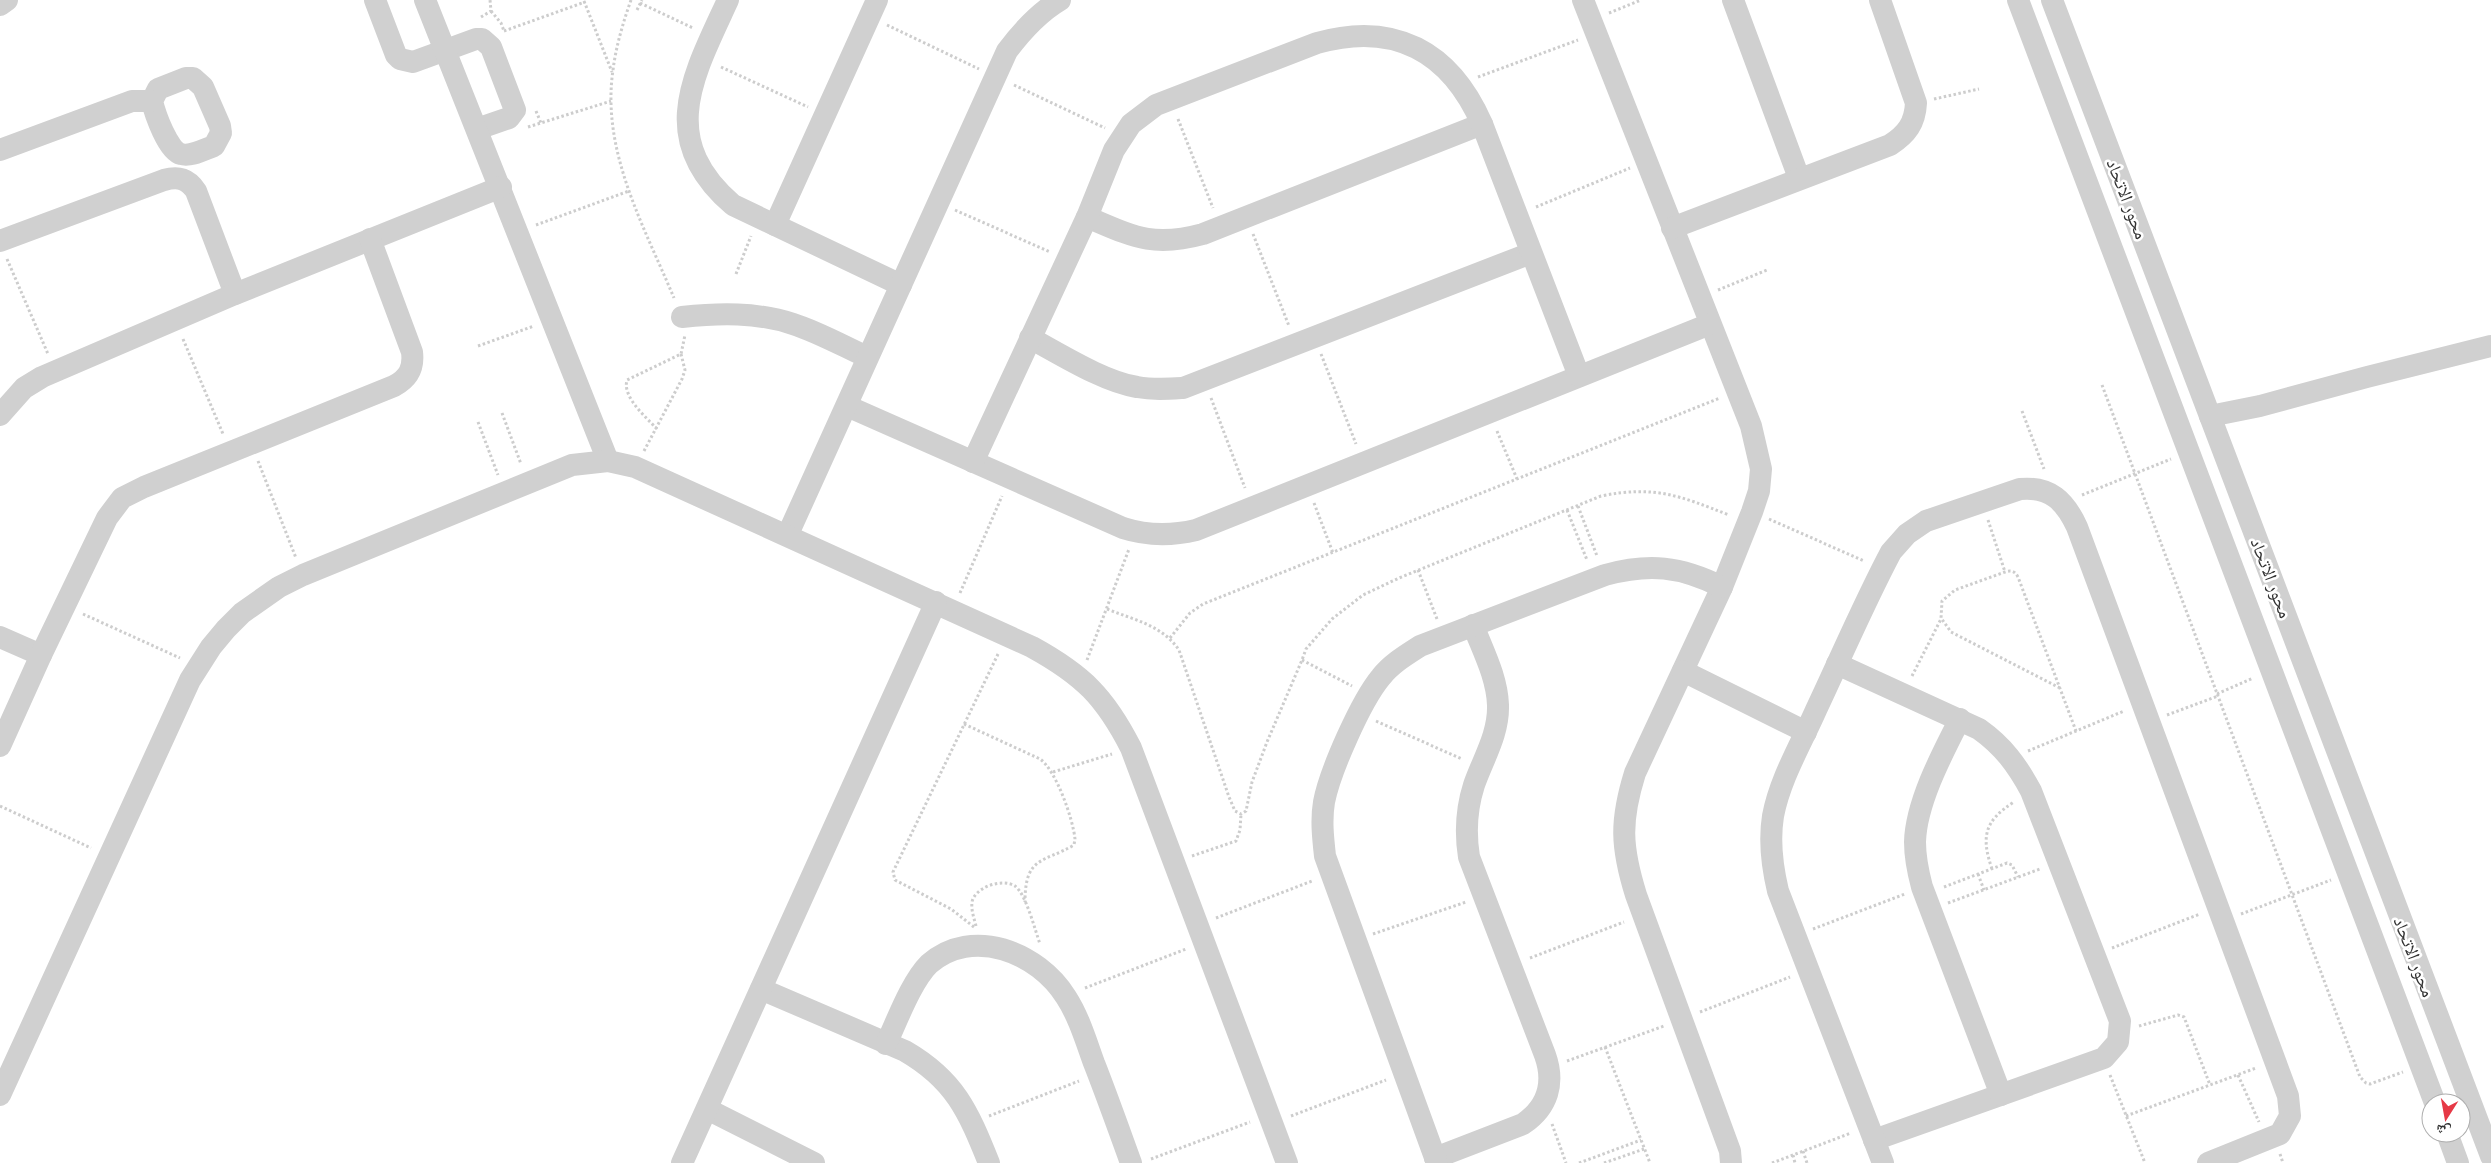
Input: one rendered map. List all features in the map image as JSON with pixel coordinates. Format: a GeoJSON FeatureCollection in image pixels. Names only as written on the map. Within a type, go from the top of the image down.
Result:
{"type":"FeatureCollection","features":[{"type":"Feature","properties":{"kind":"street"},"geometry":{"type":"LineString","coordinates":[[0,5],[7,0]]}},
{"type":"Feature","properties":{"kind":"street"},"geometry":{"type":"LineString","coordinates":[[375,0],[396,55],[400,59],[412,62],[476,39],[482,39],[491,47],[515,110],[509,118],[477,129]]}},
{"type":"Feature","properties":{"kind":"street"},"geometry":{"type":"LineString","coordinates":[[425,0],[501,187],[608,461]]}},
{"type":"Feature","properties":{"kind":"street"},"geometry":{"type":"LineString","coordinates":[[728,0],[702,58],[689,95],[687,120],[691,145],[700,168],[714,189],[733,205],[900,285]]}},
{"type":"Feature","properties":{"kind":"street"},"geometry":{"type":"LineString","coordinates":[[767,221],[825,114],[877,0]]}},
{"type":"Feature","properties":{"kind":"street"},"geometry":{"type":"LineString","coordinates":[[788,534],[1007,51],[1021,32],[1038,15],[1060,0]]}},
{"type":"Feature","properties":{"kind":"street"},"geometry":{"type":"LineString","coordinates":[[1583,0],[1645,162],[1737,391],[1758,447],[1761,469],[1758,491],[1751,517],[1722,587],[1634,773],[1626,803],[1623,834],[1626,865],[1730,1151],[1731,1163]]}},
{"type":"Feature","properties":{"kind":"street"},"geometry":{"type":"LineString","coordinates":[[1733,0],[1799,178]]}},
{"type":"Feature","properties":{"kind":"street"},"geometry":{"type":"LineString","coordinates":[[1672,228],[1799,178],[1890,145],[1910,128],[1915,116],[1916,103],[1880,0]]}},
{"type":"Feature","properties":{"kind":"street","name":"محور الاتحاد"},"geometry":{"type":"LineString","coordinates":[[2018,0],[2431,1093]]}},
{"type":"Feature","properties":{"kind":"street","name":"محور الاتحاد"},"geometry":{"type":"LineString","coordinates":[[2052,0],[2491,1156]]}},
{"type":"Feature","properties":{"kind":"street"},"geometry":{"type":"LineString","coordinates":[[973,462],[1122,136],[1143,113],[1171,100],[1339,37],[1361,35],[1399,42],[1426,53],[1445,67],[1471,98],[1579,376]]}},
{"type":"Feature","properties":{"kind":"street"},"geometry":{"type":"LineString","coordinates":[[186,78],[193,78],[203,87],[220,126],[220,133],[214,146],[188,155],[180,154],[173,150],[152,101],[158,90],[186,78]]}},
{"type":"Feature","properties":{"kind":"street"},"geometry":{"type":"LineString","coordinates":[[0,150],[132,100],[152,101]]}},
{"type":"Feature","properties":{"kind":"street"},"geometry":{"type":"LineString","coordinates":[[1086,217],[1139,239],[1160,242],[1182,240],[1221,228],[1482,124]]}},
{"type":"Feature","properties":{"kind":"street"},"geometry":{"type":"LineString","coordinates":[[183,179],[188,155]]}},
{"type":"Feature","properties":{"kind":"street"},"geometry":{"type":"LineString","coordinates":[[2,246],[174,177],[191,183],[196,191],[235,294]]}},
{"type":"Feature","properties":{"kind":"street"},"geometry":{"type":"LineString","coordinates":[[0,415],[24,388],[56,371],[175,318],[501,187]]}},
{"type":"Feature","properties":{"kind":"street"},"geometry":{"type":"LineString","coordinates":[[0,746],[41,655],[107,518],[122,498],[144,486],[394,386],[403,381],[410,373],[414,362],[412,352],[370,239]]}},
{"type":"Feature","properties":{"kind":"street"},"geometry":{"type":"LineString","coordinates":[[1030,338],[1111,380],[1134,387],[1159,390],[1183,388],[1531,253]]}},
{"type":"Feature","properties":{"kind":"street"},"geometry":{"type":"LineString","coordinates":[[682,317],[710,314],[766,317],[794,324],[867,357]]}},
{"type":"Feature","properties":{"kind":"street"},"geometry":{"type":"LineString","coordinates":[[846,406],[1136,532],[1151,534],[1182,533],[1196,530],[1252,508],[1710,324]]}},
{"type":"Feature","properties":{"kind":"street"},"geometry":{"type":"LineString","coordinates":[[2210,416],[2260,406],[2491,346]]}},
{"type":"Feature","properties":{"kind":"street"},"geometry":{"type":"LineString","coordinates":[[0,1095],[198,666],[211,647],[242,613],[278,587],[303,574],[572,465],[608,461],[636,467],[788,534],[1058,661],[1080,677],[1112,714],[1131,748],[1287,1163]]}},
{"type":"Feature","properties":{"kind":"street"},"geometry":{"type":"LineString","coordinates":[[1882,1163],[1778,891],[1772,866],[1773,816],[1780,791],[1806,732],[1882,569],[1892,552],[1907,534],[1926,521],[1982,501],[2032,487],[2058,498],[2077,526],[2222,914],[2291,1106],[2290,1116],[2280,1134],[2208,1163]]}},
{"type":"Feature","properties":{"kind":"street"},"geometry":{"type":"LineString","coordinates":[[1473,625],[1495,682],[1498,706],[1496,730],[1481,767],[1468,809],[1465,833],[1468,857],[1550,1068],[1549,1091],[1544,1102],[1532,1118],[1523,1124],[1436,1161],[1324,856],[1322,829],[1324,803],[1331,777],[1364,704],[1382,675],[1400,659],[1420,646],[1443,636],[1599,577],[1628,569],[1677,569],[1700,576],[1722,587]]}},
{"type":"Feature","properties":{"kind":"street"},"geometry":{"type":"LineString","coordinates":[[682,1163],[761,989],[944,606]]}},
{"type":"Feature","properties":{"kind":"street"},"geometry":{"type":"LineString","coordinates":[[0,637],[41,655]]}},
{"type":"Feature","properties":{"kind":"street"},"geometry":{"type":"LineString","coordinates":[[1837,664],[1979,729],[1996,742],[2011,758],[2031,791],[2118,1016],[2120,1032],[2112,1051],[2104,1058],[2001,1095],[1871,1133]]}},
{"type":"Feature","properties":{"kind":"street"},"geometry":{"type":"LineString","coordinates":[[1683,671],[1806,732]]}},
{"type":"Feature","properties":{"kind":"street"},"geometry":{"type":"LineString","coordinates":[[1960,719],[1945,748],[1918,818],[1915,841],[1916,864],[1926,897],[2001,1095]]}},
{"type":"Feature","properties":{"kind":"street"},"geometry":{"type":"LineString","coordinates":[[886,1044],[917,981],[928,965],[944,953],[962,946],[981,944],[1021,957],[1038,968],[1065,996],[1078,1019],[1098,1073],[1141,1161]]}},
{"type":"Feature","properties":{"kind":"street"},"geometry":{"type":"LineString","coordinates":[[761,989],[905,1051],[938,1073],[964,1104],[989,1163]]}},
{"type":"Feature","properties":{"kind":"street"},"geometry":{"type":"LineString","coordinates":[[707,1109],[814,1163]]}},
{"type":"Feature","properties":{"kind":"street"},"geometry":{"type":"LineString","coordinates":[[2451,1143],[2458,1163]]}},
{"type":"Feature","properties":{"kind":"path"},"geometry":{"type":"LineString","coordinates":[[631,0],[617,43],[612,72],[611,101],[617,153],[629,190],[682,317],[686,340],[681,354],[685,370],[682,379],[636,467]]}},
{"type":"Feature","properties":{"kind":"path"},"geometry":{"type":"LineString","coordinates":[[1460,83],[1593,27],[1641,0]]}},
{"type":"Feature","properties":{"kind":"path"},"geometry":{"type":"LineString","coordinates":[[504,31],[584,1],[612,72]]}},
{"type":"Feature","properties":{"kind":"path"},"geometry":{"type":"LineString","coordinates":[[637,10],[641,2],[712,36]]}},
{"type":"Feature","properties":{"kind":"path"},"geometry":{"type":"LineString","coordinates":[[702,58],[825,114]]}},
{"type":"Feature","properties":{"kind":"path"},"geometry":{"type":"LineString","coordinates":[[1916,103],[1980,89]]}},
{"type":"Feature","properties":{"kind":"path"},"geometry":{"type":"LineString","coordinates":[[1171,100],[1221,228]]}},
{"type":"Feature","properties":{"kind":"path"},"geometry":{"type":"LineString","coordinates":[[524,128],[611,101]]}},
{"type":"Feature","properties":{"kind":"path"},"geometry":{"type":"LineString","coordinates":[[1517,214],[1645,162]]}},
{"type":"Feature","properties":{"kind":"path"},"geometry":{"type":"LineString","coordinates":[[518,232],[629,190]]}},
{"type":"Feature","properties":{"kind":"path"},"geometry":{"type":"LineString","coordinates":[[938,202],[1067,259]]}},
{"type":"Feature","properties":{"kind":"path"},"geometry":{"type":"LineString","coordinates":[[1246,217],[1363,463]]}},
{"type":"Feature","properties":{"kind":"path"},"geometry":{"type":"LineString","coordinates":[[736,274],[767,221]]}},
{"type":"Feature","properties":{"kind":"path"},"geometry":{"type":"LineString","coordinates":[[2,246],[56,371]]}},
{"type":"Feature","properties":{"kind":"path"},"geometry":{"type":"LineString","coordinates":[[1699,298],[1767,270]]}},
{"type":"Feature","properties":{"kind":"path"},"geometry":{"type":"LineString","coordinates":[[175,318],[230,451]]}},
{"type":"Feature","properties":{"kind":"path"},"geometry":{"type":"LineString","coordinates":[[478,346],[552,319]]}},
{"type":"Feature","properties":{"kind":"path"},"geometry":{"type":"LineString","coordinates":[[657,429],[640,411],[628,394],[625,386],[626,380],[681,354]]}},
{"type":"Feature","properties":{"kind":"path"},"geometry":{"type":"LineString","coordinates":[[1204,381],[1252,508]]}},
{"type":"Feature","properties":{"kind":"path"},"geometry":{"type":"LineString","coordinates":[[2102,385],[2362,1081],[2370,1084],[2421,1065]]}},
{"type":"Feature","properties":{"kind":"path"},"geometry":{"type":"LineString","coordinates":[[1170,638],[1179,625],[1203,604],[1737,391]]}},
{"type":"Feature","properties":{"kind":"path"},"geometry":{"type":"LineString","coordinates":[[2022,411],[2058,498],[2135,474],[2188,453]]}},
{"type":"Feature","properties":{"kind":"path"},"geometry":{"type":"LineString","coordinates":[[1490,412],[1516,479]]}},
{"type":"Feature","properties":{"kind":"path"},"geometry":{"type":"LineString","coordinates":[[502,413],[527,483]]}},
{"type":"Feature","properties":{"kind":"path"},"geometry":{"type":"LineString","coordinates":[[478,422],[504,492]]}},
{"type":"Feature","properties":{"kind":"path"},"geometry":{"type":"LineString","coordinates":[[251,442],[303,574]]}},
{"type":"Feature","properties":{"kind":"path"},"geometry":{"type":"LineString","coordinates":[[944,606],[1010,478]]}},
{"type":"Feature","properties":{"kind":"path"},"geometry":{"type":"LineString","coordinates":[[1307,486],[1334,553]]}},
{"type":"Feature","properties":{"kind":"path"},"geometry":{"type":"LineString","coordinates":[[1241,814],[1246,811],[1252,782],[1306,650],[1332,619],[1363,595],[1418,570],[1601,496],[1626,491],[1652,491],[1676,495],[1751,517],[1882,569]]}},
{"type":"Feature","properties":{"kind":"path"},"geometry":{"type":"LineString","coordinates":[[1982,501],[2005,572]]}},
{"type":"Feature","properties":{"kind":"path"},"geometry":{"type":"LineString","coordinates":[[1578,506],[1599,577]]}},
{"type":"Feature","properties":{"kind":"path"},"geometry":{"type":"LineString","coordinates":[[1567,510],[1599,577]]}},
{"type":"Feature","properties":{"kind":"path"},"geometry":{"type":"LineString","coordinates":[[1080,677],[1136,532]]}},
{"type":"Feature","properties":{"kind":"path"},"geometry":{"type":"LineString","coordinates":[[1418,570],[1443,636]]}},
{"type":"Feature","properties":{"kind":"path"},"geometry":{"type":"LineString","coordinates":[[2060,688],[1951,632],[1941,618],[1940,610],[1948,595],[2005,572],[2013,571],[2018,577],[2060,688],[2076,731]]}},
{"type":"Feature","properties":{"kind":"path"},"geometry":{"type":"LineString","coordinates":[[64,606],[198,666]]}},
{"type":"Feature","properties":{"kind":"path"},"geometry":{"type":"LineString","coordinates":[[1107,609],[1158,628],[1170,638],[1179,650],[1235,811],[1241,814]]}},
{"type":"Feature","properties":{"kind":"path"},"geometry":{"type":"LineString","coordinates":[[1904,694],[1941,618]]}},
{"type":"Feature","properties":{"kind":"path"},"geometry":{"type":"LineString","coordinates":[[1006,636],[893,872],[893,876],[899,882],[951,909],[977,930],[972,902],[980,890],[1000,883],[1008,883],[1020,891],[1041,946]]}},
{"type":"Feature","properties":{"kind":"path"},"geometry":{"type":"LineString","coordinates":[[1302,660],[1364,704],[1481,767]]}},
{"type":"Feature","properties":{"kind":"path"},"geometry":{"type":"LineString","coordinates":[[2011,758],[2076,731],[2218,695],[2271,671]]}},
{"type":"Feature","properties":{"kind":"path"},"geometry":{"type":"LineString","coordinates":[[964,724],[1040,759],[1053,772],[1075,839],[1074,844],[1041,859],[1034,868],[1025,890],[1025,902]]}},
{"type":"Feature","properties":{"kind":"path"},"geometry":{"type":"LineString","coordinates":[[1053,772],[1131,748]]}},
{"type":"Feature","properties":{"kind":"path"},"geometry":{"type":"LineString","coordinates":[[1992,869],[1985,842],[1993,819],[2001,810],[2031,791]]}},
{"type":"Feature","properties":{"kind":"path"},"geometry":{"type":"LineString","coordinates":[[0,806],[110,857]]}},
{"type":"Feature","properties":{"kind":"path"},"geometry":{"type":"LineString","coordinates":[[1175,863],[1236,841],[1240,830],[1241,814]]}},
{"type":"Feature","properties":{"kind":"path"},"geometry":{"type":"LineString","coordinates":[[1926,897],[1984,890],[2059,862]]}},
{"type":"Feature","properties":{"kind":"path"},"geometry":{"type":"LineString","coordinates":[[1796,936],[1926,897],[1978,874],[2010,864],[2018,877]]}},
{"type":"Feature","properties":{"kind":"path"},"geometry":{"type":"LineString","coordinates":[[2094,954],[2222,914],[2292,895],[2348,873]]}},
{"type":"Feature","properties":{"kind":"path"},"geometry":{"type":"LineString","coordinates":[[1065,996],[1330,874]]}},
{"type":"Feature","properties":{"kind":"path"},"geometry":{"type":"LineString","coordinates":[[1978,874],[1984,890]]}},
{"type":"Feature","properties":{"kind":"path"},"geometry":{"type":"LineString","coordinates":[[1354,941],[1483,896]]}},
{"type":"Feature","properties":{"kind":"path"},"geometry":{"type":"LineString","coordinates":[[1510,965],[1643,914]]}},
{"type":"Feature","properties":{"kind":"path"},"geometry":{"type":"LineString","coordinates":[[2120,1032],[2182,1016],[2210,1085]]}},
{"type":"Feature","properties":{"kind":"path"},"geometry":{"type":"LineString","coordinates":[[1605,1047],[1650,1163]]}},
{"type":"Feature","properties":{"kind":"path"},"geometry":{"type":"LineString","coordinates":[[2104,1058],[2145,1163]]}},
{"type":"Feature","properties":{"kind":"path"},"geometry":{"type":"LineString","coordinates":[[2126,1116],[2276,1061]]}},
{"type":"Feature","properties":{"kind":"path"},"geometry":{"type":"LineString","coordinates":[[972,1122],[1098,1073]]}},
{"type":"Feature","properties":{"kind":"path"},"geometry":{"type":"LineString","coordinates":[[1141,1161],[1271,1119],[1403,1073]]}},
{"type":"Feature","properties":{"kind":"path"},"geometry":{"type":"LineString","coordinates":[[2238,1075],[2266,1140]]}},
{"type":"Feature","properties":{"kind":"path"},"geometry":{"type":"LineString","coordinates":[[1544,1102],[1566,1163]]}},
{"type":"Feature","properties":{"kind":"path"},"geometry":{"type":"LineString","coordinates":[[1772,1163],[1803,1151],[1871,1133]]}},
{"type":"Feature","properties":{"kind":"path"},"geometry":{"type":"LineString","coordinates":[[1579,1163],[1641,1140]]}},
{"type":"Feature","properties":{"kind":"path"},"geometry":{"type":"LineString","coordinates":[[1604,1163],[1644,1149]]}},
{"type":"Feature","properties":{"kind":"path"},"geometry":{"type":"LineString","coordinates":[[1803,1151],[1807,1163]]}},
{"type":"Feature","properties":{"kind":"path"},"geometry":{"type":"LineString","coordinates":[[1793,1155],[1795,1163]]}}]}
